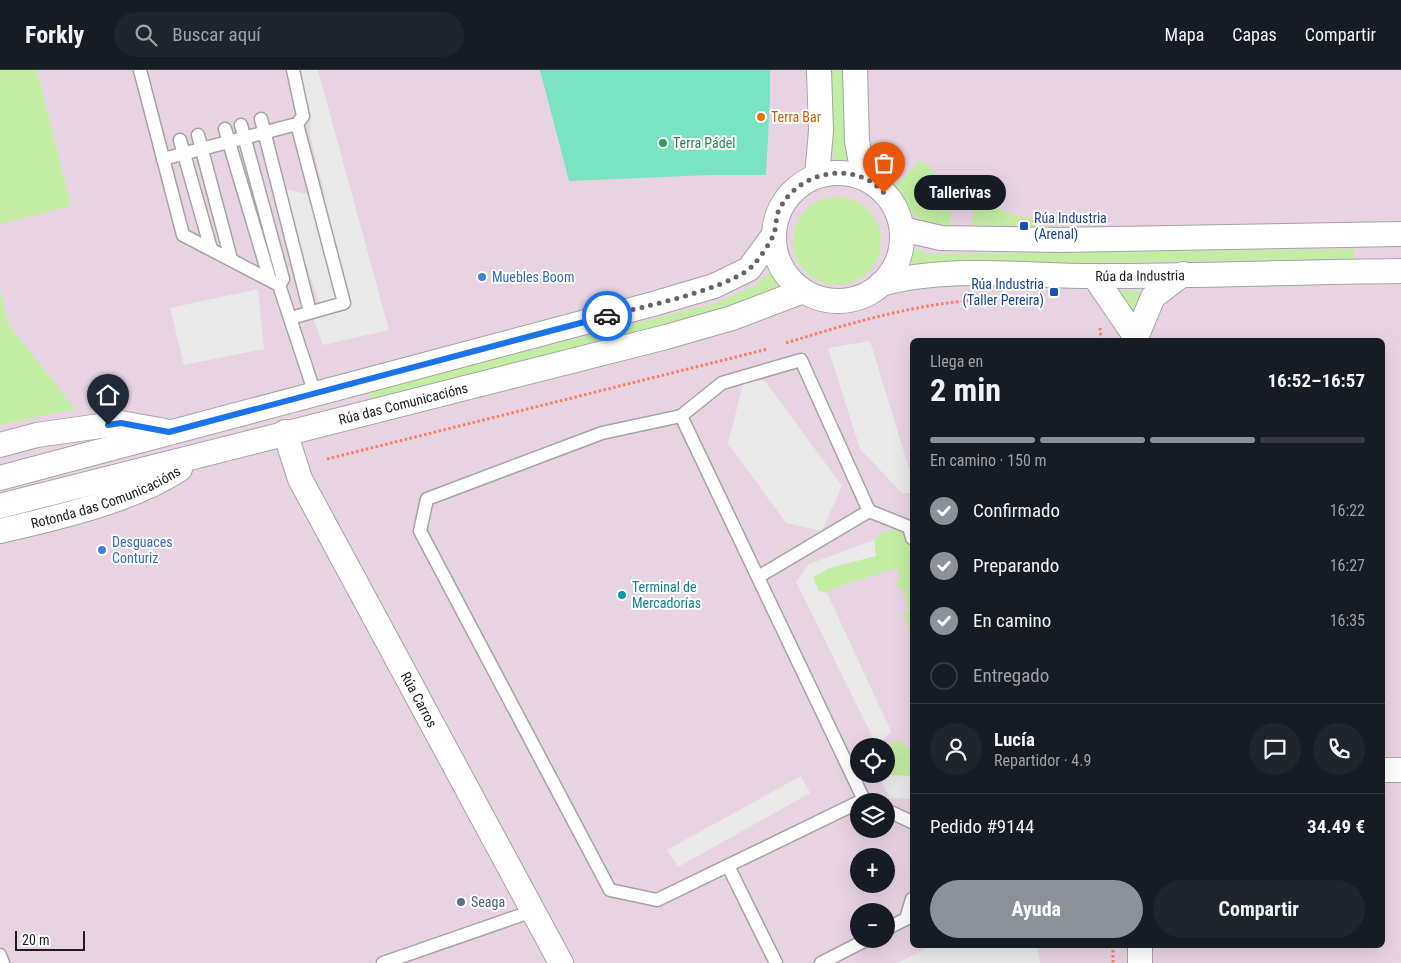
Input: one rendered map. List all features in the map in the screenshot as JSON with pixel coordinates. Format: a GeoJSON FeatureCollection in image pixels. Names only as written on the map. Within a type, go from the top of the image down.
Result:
{"type":"FeatureCollection","features":[{"type":"Feature","properties":{"kind":"street"},"geometry":{"type":"LineString","coordinates":[[816,176],[821,131],[819,70]]}},
{"type":"Feature","properties":{"kind":"street"},"geometry":{"type":"LineString","coordinates":[[773,236],[777,258],[787,277],[803,291],[823,299],[844,301],[863,296],[881,284],[894,268],[901,249],[902,229],[893,203],[861,162],[857,142],[855,70]]}},
{"type":"Feature","properties":{"kind":"street"},"geometry":{"type":"LineString","coordinates":[[0,478],[653,304],[714,286],[749,269],[773,236],[779,210],[794,190],[816,176],[835,172],[853,174],[870,181],[884,193]]}},
{"type":"Feature","properties":{"kind":"street"},"geometry":{"type":"LineString","coordinates":[[902,229],[941,238],[1059,240],[1401,234]]}},
{"type":"Feature","properties":{"kind":"street"},"geometry":{"type":"LineString","coordinates":[[1370,235],[1370,271]]}},
{"type":"Feature","properties":{"kind":"street","name":"Rúa da Industria"},"geometry":{"type":"LineString","coordinates":[[881,284],[901,279],[963,274],[1094,276],[1401,271]]}},
{"type":"Feature","properties":{"kind":"street"},"geometry":{"type":"LineString","coordinates":[[1135,338],[1153,297],[1183,274]]}},
{"type":"Feature","properties":{"kind":"street"},"geometry":{"type":"LineString","coordinates":[[1094,276],[1135,338]]}},
{"type":"Feature","properties":{"kind":"street","name":"Rúa das Comunicacións"},"geometry":{"type":"LineString","coordinates":[[0,506],[285,432],[666,337],[732,318],[803,291]]}},
{"type":"Feature","properties":{"kind":"street"},"geometry":{"type":"LineString","coordinates":[[0,445],[37,435],[121,423],[169,432]]}},
{"type":"Feature","properties":{"kind":"street","name":"Rúa Carros"},"geometry":{"type":"LineString","coordinates":[[285,432],[300,479],[561,963]]}},
{"type":"Feature","properties":{"kind":"street","name":"Rotonda das Comunicacións"},"geometry":{"type":"LineString","coordinates":[[0,531],[121,497],[169,477],[206,453]]}},
{"type":"Feature","properties":{"kind":"street"},"geometry":{"type":"LineString","coordinates":[[1385,770],[1401,770]]}},
{"type":"Feature","properties":{"kind":"street"},"geometry":{"type":"LineString","coordinates":[[1140,948],[1140,963]]}},
{"type":"Feature","properties":{"kind":"lane"},"geometry":{"type":"LineString","coordinates":[[140,70],[184,234],[274,282],[283,279],[240,125]]}},
{"type":"Feature","properties":{"kind":"lane"},"geometry":{"type":"LineString","coordinates":[[163,159],[297,124],[303,116],[293,70]]}},
{"type":"Feature","properties":{"kind":"lane"},"geometry":{"type":"LineString","coordinates":[[261,119],[310,312]]}},
{"type":"Feature","properties":{"kind":"lane"},"geometry":{"type":"LineString","coordinates":[[291,318],[344,302],[297,124]]}},
{"type":"Feature","properties":{"kind":"lane"},"geometry":{"type":"LineString","coordinates":[[224,129],[274,282],[291,318],[315,394]]}},
{"type":"Feature","properties":{"kind":"lane"},"geometry":{"type":"LineString","coordinates":[[198,135],[231,259]]}},
{"type":"Feature","properties":{"kind":"lane"},"geometry":{"type":"LineString","coordinates":[[180,140],[211,249]]}},
{"type":"Feature","properties":{"kind":"lane"},"geometry":{"type":"LineString","coordinates":[[850,807],[657,900],[610,890],[420,531],[427,499],[602,433],[681,416],[722,383],[801,360],[869,512],[909,527],[910,531]]}},
{"type":"Feature","properties":{"kind":"lane"},"geometry":{"type":"LineString","coordinates":[[681,416],[859,793]]}},
{"type":"Feature","properties":{"kind":"lane"},"geometry":{"type":"LineString","coordinates":[[758,577],[869,512]]}},
{"type":"Feature","properties":{"kind":"lane"},"geometry":{"type":"LineString","coordinates":[[895,814],[910,821]]}},
{"type":"Feature","properties":{"kind":"lane"},"geometry":{"type":"LineString","coordinates":[[728,866],[776,963]]}},
{"type":"Feature","properties":{"kind":"lane"},"geometry":{"type":"LineString","coordinates":[[895,924],[906,919],[910,906]]}},
{"type":"Feature","properties":{"kind":"lane"},"geometry":{"type":"LineString","coordinates":[[383,963],[533,911]]}},
{"type":"Feature","properties":{"kind":"lane"},"geometry":{"type":"LineString","coordinates":[[821,963],[850,948]]}},
{"type":"Feature","properties":{"kind":"lane"},"geometry":{"type":"LineString","coordinates":[[0,955],[3,963]]}},
{"type":"Feature","properties":{"kind":"path"},"geometry":{"type":"LineString","coordinates":[[1113,948],[1113,963]]}},
{"type":"Feature","properties":{"kind":"shaded area"},"geometry":{"type":"Polygon","coordinates":[[[0,70],[1401,70],[1401,963],[0,963],[0,70]]]}},
{"type":"Feature","properties":{"kind":"shaded area"},"geometry":{"type":"Polygon","coordinates":[[[299,70],[318,70],[389,330],[323,345],[313,318],[323,316],[282,188],[326,199],[310,137],[311,118],[299,70]]]}},
{"type":"Feature","properties":{"kind":"shaded area"},"geometry":{"type":"Polygon","coordinates":[[[258,289],[264,349],[184,365],[170,308],[258,289]]]}},
{"type":"Feature","properties":{"kind":"shaded area"},"geometry":{"type":"Polygon","coordinates":[[[870,341],[910,471],[910,493],[902,493],[860,449],[828,348],[870,341]]]}},
{"type":"Feature","properties":{"kind":"shaded area"},"geometry":{"type":"Polygon","coordinates":[[[744,381],[765,381],[842,486],[822,531],[786,523],[728,443],[744,381]]]}},
{"type":"Feature","properties":{"kind":"shaded area"},"geometry":{"type":"Polygon","coordinates":[[[874,540],[876,556],[829,568],[813,577],[819,591],[827,593],[891,731],[885,738],[873,738],[796,582],[809,564],[874,540]]]}},
{"type":"Feature","properties":{"kind":"shaded area"},"geometry":{"type":"Polygon","coordinates":[[[895,775],[910,776],[910,799],[895,798],[895,793],[887,793],[882,783],[895,783],[895,775]]]}},
{"type":"Feature","properties":{"kind":"shaded area"},"geometry":{"type":"Polygon","coordinates":[[[801,776],[810,793],[678,867],[667,850],[801,776]]]}},
{"type":"Feature","properties":{"kind":"shaded area"},"geometry":{"type":"Polygon","coordinates":[[[927,948],[1038,948],[1040,963],[898,963],[927,948]]]}},
{"type":"Feature","properties":{"kind":"green space"},"geometry":{"type":"Polygon","coordinates":[[[0,70],[37,70],[71,206],[0,224],[0,70]]]}},
{"type":"Feature","properties":{"kind":"green space","name":"Terra Pádel"},"geometry":{"type":"Polygon","coordinates":[[[540,70],[770,70],[766,175],[710,175],[569,181],[540,70]]]}},
{"type":"Feature","properties":{"kind":"green space"},"geometry":{"type":"Polygon","coordinates":[[[831,70],[844,70],[845,144],[848,166],[834,165],[831,70]]]}},
{"type":"Feature","properties":{"kind":"green space"},"geometry":{"type":"Polygon","coordinates":[[[921,160],[951,188],[950,226],[930,223],[916,216],[904,205],[893,188],[921,160]]]}},
{"type":"Feature","properties":{"kind":"green space"},"geometry":{"type":"Polygon","coordinates":[[[837,197],[854,200],[862,204],[874,216],[878,224],[881,241],[878,258],[874,266],[862,278],[854,282],[837,285],[820,282],[812,278],[800,266],[796,258],[793,241],[796,224],[800,216],[812,204],[820,200],[837,197]]]}},
{"type":"Feature","properties":{"kind":"green space"},"geometry":{"type":"Polygon","coordinates":[[[973,199],[1021,217],[1067,218],[1069,224],[1041,226],[973,225],[973,199]]]}},
{"type":"Feature","properties":{"kind":"green space"},"geometry":{"type":"Polygon","coordinates":[[[911,247],[928,254],[1354,249],[1354,259],[906,265],[911,247]]]}},
{"type":"Feature","properties":{"kind":"green space"},"geometry":{"type":"Polygon","coordinates":[[[772,270],[780,285],[729,308],[371,401],[369,391],[716,303],[755,286],[772,270]]]}},
{"type":"Feature","properties":{"kind":"green space"},"geometry":{"type":"Polygon","coordinates":[[[0,289],[9,325],[75,409],[0,425],[0,289]]]}},
{"type":"Feature","properties":{"kind":"green space"},"geometry":{"type":"Polygon","coordinates":[[[1118,290],[1145,292],[1134,316],[1118,290]]]}},
{"type":"Feature","properties":{"kind":"green space"},"geometry":{"type":"Polygon","coordinates":[[[897,529],[910,541],[910,632],[904,612],[909,610],[902,588],[898,589],[895,582],[900,578],[897,568],[831,589],[827,593],[819,591],[813,577],[829,568],[876,556],[874,540],[882,532],[897,529]]]}},
{"type":"Feature","properties":{"kind":"green space"},"geometry":{"type":"Polygon","coordinates":[[[896,740],[910,749],[910,776],[895,775],[896,740]]]}},
{"type":"Feature","properties":{"kind":"way so far"},"geometry":{"type":"LineString","coordinates":[[607,316],[714,286],[749,269],[773,236],[779,210],[794,190],[816,176],[835,172],[853,174],[870,181],[884,193]]}},
{"type":"Feature","properties":{"kind":"place","name":"Terra Bar"},"geometry":{"type":"Point","coordinates":[761,117]}},
{"type":"Feature","properties":{"kind":"place","name":"Terra Pádel"},"geometry":{"type":"Point","coordinates":[663,143]}},
{"type":"Feature","properties":{"kind":"place","name":"Tallerivas"},"geometry":{"type":"Point","coordinates":[884,193]}},
{"type":"Feature","properties":{"kind":"place","name":"Rúa Industria (Arenal)"},"geometry":{"type":"Point","coordinates":[1024,226]}},
{"type":"Feature","properties":{"kind":"place","name":"Muebles Boom"},"geometry":{"type":"Point","coordinates":[482,277]}},
{"type":"Feature","properties":{"kind":"place","name":"Rúa Industria (Taller Pereira)"},"geometry":{"type":"Point","coordinates":[1054,292]}},
{"type":"Feature","properties":{"kind":"place","name":"Desguaces Conturiz"},"geometry":{"type":"Point","coordinates":[102,550]}},
{"type":"Feature","properties":{"kind":"place","name":"Terminal de Mercadorías"},"geometry":{"type":"Point","coordinates":[622,595]}},
{"type":"Feature","properties":{"kind":"place","name":"Seaga"},"geometry":{"type":"Point","coordinates":[461,902]}},
{"type":"Feature","properties":{"kind":"route"},"geometry":{"type":"LineString","coordinates":[[108,425],[121,423],[169,432],[607,316]]}}]}
